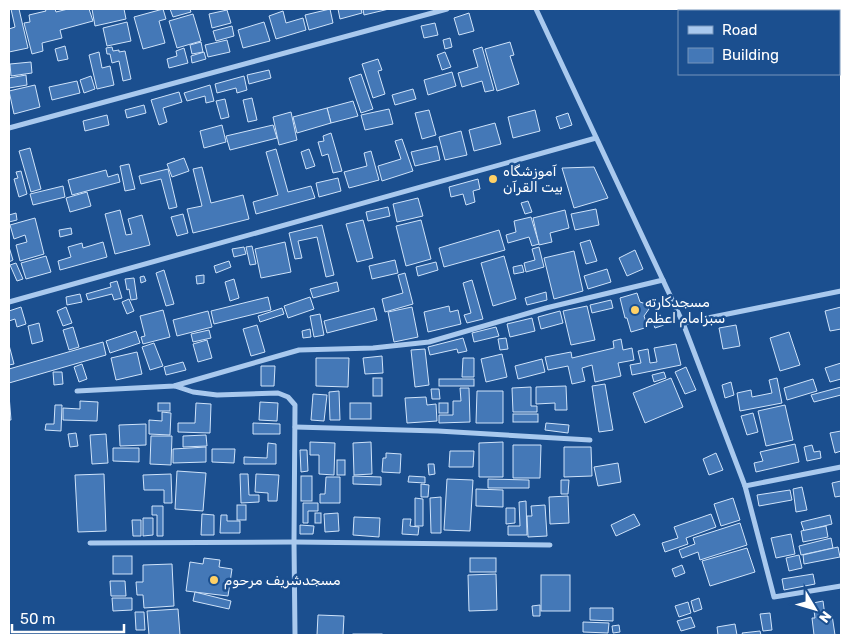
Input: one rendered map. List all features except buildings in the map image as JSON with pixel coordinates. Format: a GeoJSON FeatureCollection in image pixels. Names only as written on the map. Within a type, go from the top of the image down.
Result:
{"type":"FeatureCollection","features":[{"type":"Feature","properties":{"kind":"street"},"geometry":{"type":"LineString","coordinates":[[9,128],[447,9]]}},
{"type":"Feature","properties":{"kind":"street"},"geometry":{"type":"LineString","coordinates":[[536,9],[683,323],[744,486],[774,597],[841,586]]}},
{"type":"Feature","properties":{"kind":"street"},"geometry":{"type":"LineString","coordinates":[[9,302],[596,138]]}},
{"type":"Feature","properties":{"kind":"street"},"geometry":{"type":"LineString","coordinates":[[77,391],[174,386],[299,350],[374,348],[429,342],[546,308],[663,280]]}},
{"type":"Feature","properties":{"kind":"street"},"geometry":{"type":"LineString","coordinates":[[683,323],[841,291]]}},
{"type":"Feature","properties":{"kind":"street"},"geometry":{"type":"LineString","coordinates":[[174,386],[194,392],[217,395],[278,393],[288,396],[295,405],[295,635]]}},
{"type":"Feature","properties":{"kind":"street"},"geometry":{"type":"LineString","coordinates":[[295,427],[438,431],[590,440]]}},
{"type":"Feature","properties":{"kind":"street"},"geometry":{"type":"LineString","coordinates":[[744,486],[841,468]]}},
{"type":"Feature","properties":{"kind":"street"},"geometry":{"type":"LineString","coordinates":[[90,543],[294,542],[550,545]]}},
{"type":"Feature","properties":{"kind":"place","name":"آموزشگاه بیت القرآن"},"geometry":{"type":"Point","coordinates":[493,179]}},
{"type":"Feature","properties":{"kind":"place","name":"مسجدکارته سبزامام اعظم"},"geometry":{"type":"Point","coordinates":[635,310]}},
{"type":"Feature","properties":{"kind":"place","name":"مسجدشریف مرحوم"},"geometry":{"type":"Point","coordinates":[214,580]}}]}
